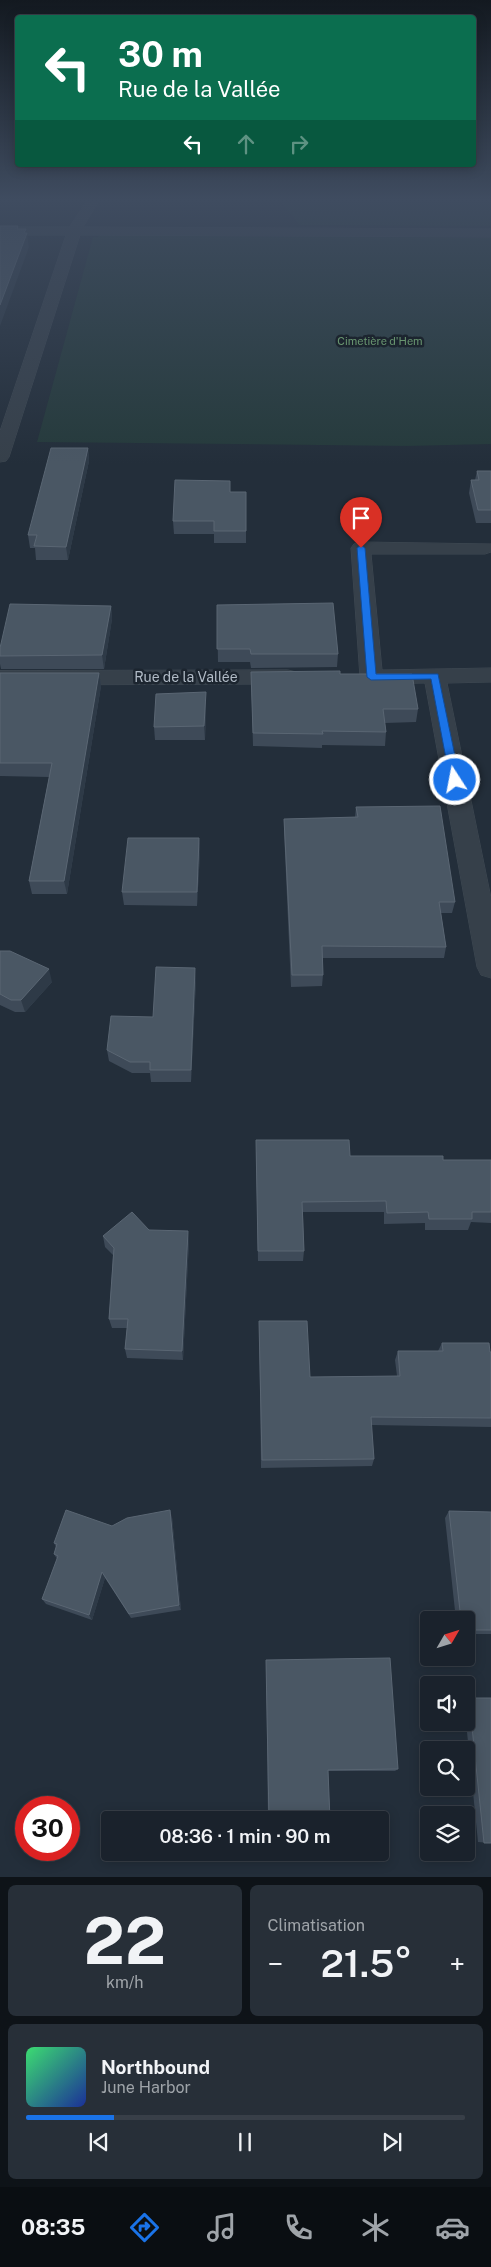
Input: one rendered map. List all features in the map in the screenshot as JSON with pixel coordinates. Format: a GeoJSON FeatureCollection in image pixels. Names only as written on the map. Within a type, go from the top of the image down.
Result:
{"type":"FeatureCollection","features":[{"type":"Feature","properties":{"kind":"street"},"geometry":{"type":"LineString","coordinates":[[1,446],[55,289]]}},
{"type":"Feature","properties":{"kind":"street"},"geometry":{"type":"LineString","coordinates":[[484,548],[361,548],[362,677],[491,676]]}},
{"type":"Feature","properties":{"kind":"street"},"geometry":{"type":"LineString","coordinates":[[435,676],[491,967]]}},
{"type":"Feature","properties":{"kind":"street","name":"Rue de la Vallée"},"geometry":{"type":"LineString","coordinates":[[0,678],[313,677]]}},
{"type":"Feature","properties":{"kind":"green space","name":"Cimetière d'Hem"},"geometry":{"type":"Polygon","coordinates":[[[79,289],[491,289],[491,444],[407,446],[37,442],[79,289]]]}},
{"type":"Feature","properties":{"kind":"building"},"geometry":{"type":"Polygon","coordinates":[[[0,289],[6,289],[0,305],[0,289]]]}},
{"type":"Feature","properties":{"kind":"building"},"geometry":{"type":"Polygon","coordinates":[[[51,448],[88,448],[66,547],[34,546],[37,535],[28,535],[51,448]]]}},
{"type":"Feature","properties":{"kind":"building"},"geometry":{"type":"Polygon","coordinates":[[[477,471],[491,471],[491,510],[478,510],[471,480],[479,480],[477,471]]]}},
{"type":"Feature","properties":{"kind":"building"},"geometry":{"type":"Polygon","coordinates":[[[175,480],[230,481],[230,492],[246,492],[246,531],[214,531],[214,521],[173,521],[175,480]]]}},
{"type":"Feature","properties":{"kind":"building"},"geometry":{"type":"Polygon","coordinates":[[[333,603],[338,654],[251,654],[250,649],[217,649],[217,605],[333,603]]]}},
{"type":"Feature","properties":{"kind":"building"},"geometry":{"type":"Polygon","coordinates":[[[10,604],[111,606],[102,655],[0,656],[0,648],[10,604]]]}},
{"type":"Feature","properties":{"kind":"building"},"geometry":{"type":"Polygon","coordinates":[[[340,671],[340,674],[412,674],[418,709],[383,709],[386,732],[322,731],[323,734],[253,733],[251,672],[340,671]]]}},
{"type":"Feature","properties":{"kind":"building"},"geometry":{"type":"Polygon","coordinates":[[[0,673],[99,673],[64,881],[29,881],[52,763],[0,763],[0,673]]]}},
{"type":"Feature","properties":{"kind":"building"},"geometry":{"type":"Polygon","coordinates":[[[206,692],[204,726],[154,727],[156,694],[206,692]]]}},
{"type":"Feature","properties":{"kind":"building"},"geometry":{"type":"Polygon","coordinates":[[[440,806],[455,902],[439,902],[446,947],[322,946],[323,975],[292,975],[284,819],[358,817],[356,807],[440,806]]]}},
{"type":"Feature","properties":{"kind":"building"},"geometry":{"type":"Polygon","coordinates":[[[128,838],[199,838],[197,892],[122,892],[128,838]]]}},
{"type":"Feature","properties":{"kind":"building"},"geometry":{"type":"Polygon","coordinates":[[[0,951],[10,951],[49,969],[21,1000],[11,1000],[0,994],[0,951]]]}},
{"type":"Feature","properties":{"kind":"building"},"geometry":{"type":"Polygon","coordinates":[[[156,967],[195,968],[191,1070],[150,1070],[150,1062],[130,1062],[107,1050],[111,1016],[153,1017],[156,967]]]}},
{"type":"Feature","properties":{"kind":"building"},"geometry":{"type":"Polygon","coordinates":[[[256,1140],[349,1140],[350,1156],[443,1156],[443,1160],[491,1160],[491,1212],[472,1212],[472,1219],[429,1219],[428,1212],[387,1213],[386,1201],[302,1202],[304,1251],[258,1251],[256,1140]]]}},
{"type":"Feature","properties":{"kind":"building"},"geometry":{"type":"Polygon","coordinates":[[[132,1212],[149,1230],[188,1231],[182,1351],[125,1349],[128,1319],[109,1319],[114,1248],[103,1236],[132,1212]]]}},
{"type":"Feature","properties":{"kind":"building"},"geometry":{"type":"Polygon","coordinates":[[[259,1321],[307,1321],[310,1377],[400,1376],[398,1351],[443,1351],[442,1343],[489,1343],[491,1352],[491,1418],[371,1417],[374,1459],[262,1460],[259,1321]]]}},
{"type":"Feature","properties":{"kind":"building"},"geometry":{"type":"Polygon","coordinates":[[[66,1510],[112,1526],[127,1518],[170,1510],[179,1605],[129,1614],[102,1572],[89,1615],[42,1599],[58,1556],[54,1554],[57,1544],[54,1543],[66,1510]]]}},
{"type":"Feature","properties":{"kind":"building"},"geometry":{"type":"Polygon","coordinates":[[[449,1511],[491,1512],[491,1630],[475,1630],[475,1611],[460,1611],[449,1511]]]}},
{"type":"Feature","properties":{"kind":"building"},"geometry":{"type":"Polygon","coordinates":[[[390,1658],[398,1769],[328,1770],[330,1811],[269,1811],[266,1660],[390,1658]]]}},
{"type":"Feature","properties":{"kind":"building"},"geometry":{"type":"Polygon","coordinates":[[[475,1698],[491,1698],[491,1843],[484,1843],[475,1741],[473,1741],[475,1698]]]}},
{"type":"Feature","properties":{"kind":"route"},"geometry":{"type":"LineString","coordinates":[[361,548],[371,677],[435,676],[455,780]]}}]}
